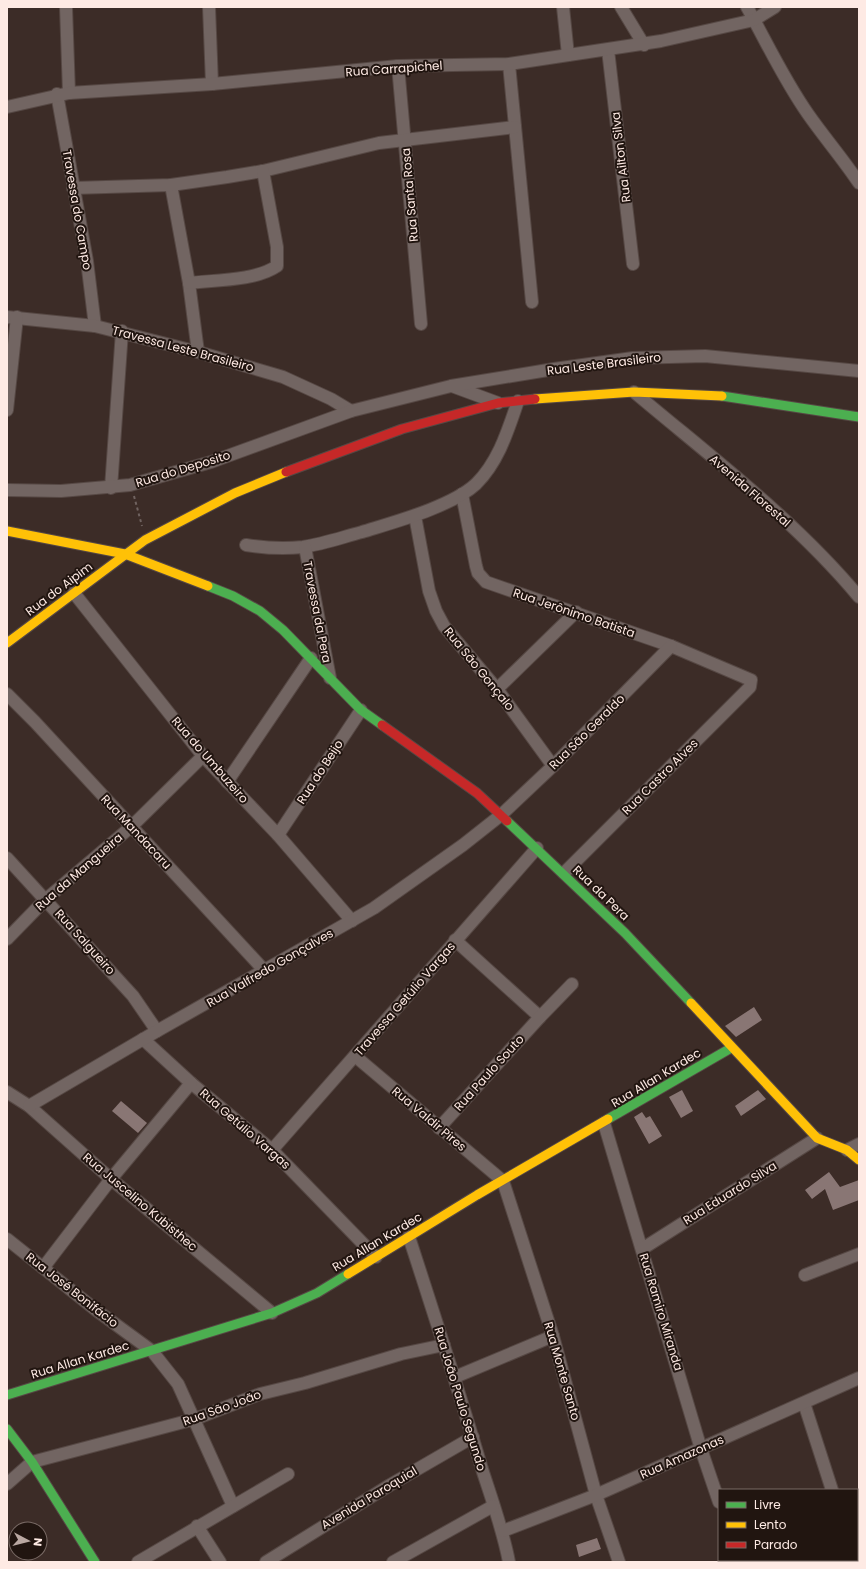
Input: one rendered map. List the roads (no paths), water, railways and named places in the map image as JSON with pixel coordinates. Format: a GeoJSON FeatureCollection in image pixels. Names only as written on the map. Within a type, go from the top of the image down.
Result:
{"type":"FeatureCollection","features":[{"type":"Feature","properties":{"kind":"street","name":"Travessa do Campo"},"geometry":{"type":"LineString","coordinates":[[66,7],[63,94],[72,188],[87,262],[95,326]]}},
{"type":"Feature","properties":{"kind":"street"},"geometry":{"type":"LineString","coordinates":[[208,7],[212,84]]}},
{"type":"Feature","properties":{"kind":"street"},"geometry":{"type":"LineString","coordinates":[[563,7],[568,55]]}},
{"type":"Feature","properties":{"kind":"street"},"geometry":{"type":"LineString","coordinates":[[621,7],[644,45]]}},
{"type":"Feature","properties":{"kind":"street"},"geometry":{"type":"LineString","coordinates":[[747,7],[784,75],[807,113],[840,155],[859,183]]}},
{"type":"Feature","properties":{"kind":"street","name":"Rua Carrapichel"},"geometry":{"type":"LineString","coordinates":[[7,107],[63,94],[212,84],[398,66],[509,64],[644,45],[754,20],[775,7]]}},
{"type":"Feature","properties":{"kind":"street","name":"Rua Ailton Silva"},"geometry":{"type":"LineString","coordinates":[[608,50],[633,264]]}},
{"type":"Feature","properties":{"kind":"street"},"geometry":{"type":"LineString","coordinates":[[509,64],[532,302]]}},
{"type":"Feature","properties":{"kind":"street","name":"Rua Santa Rosa"},"geometry":{"type":"LineString","coordinates":[[398,66],[421,324]]}},
{"type":"Feature","properties":{"kind":"street"},"geometry":{"type":"LineString","coordinates":[[72,188],[171,185],[263,171],[379,143],[515,127]]}},
{"type":"Feature","properties":{"kind":"street"},"geometry":{"type":"LineString","coordinates":[[189,283],[244,277],[270,271],[277,266],[277,247],[263,171]]}},
{"type":"Feature","properties":{"kind":"street"},"geometry":{"type":"LineString","coordinates":[[171,185],[189,283],[198,352]]}},
{"type":"Feature","properties":{"kind":"street"},"geometry":{"type":"LineString","coordinates":[[8,410],[12,317]]}},
{"type":"Feature","properties":{"kind":"street","name":"Travessa Leste Brasileiro"},"geometry":{"type":"LineString","coordinates":[[12,317],[95,326],[122,331],[283,377],[351,410]]}},
{"type":"Feature","properties":{"kind":"street"},"geometry":{"type":"LineString","coordinates":[[111,488],[122,331]]}},
{"type":"Feature","properties":{"kind":"street","name":"Rua Leste Brasileiro"},"geometry":{"type":"LineString","coordinates":[[351,410],[451,386],[617,361],[671,356],[705,356],[859,371]]}},
{"type":"Feature","properties":{"kind":"street"},"geometry":{"type":"LineString","coordinates":[[451,386],[498,403]]}},
{"type":"Feature","properties":{"kind":"street","name":"Rua do Aipim"},"geometry":{"type":"LineString","coordinates":[[7,643],[145,540],[235,493],[280,474],[402,429],[498,403],[634,392],[700,394],[744,398],[859,417]]}},
{"type":"Feature","properties":{"kind":"street","name":"Avenida Florestal"},"geometry":{"type":"LineString","coordinates":[[634,392],[797,532],[842,576],[859,597]]}},
{"type":"Feature","properties":{"kind":"street"},"geometry":{"type":"LineString","coordinates":[[246,545],[266,548],[305,547],[328,542],[415,516],[462,494],[476,484],[492,463],[503,444],[518,401]]}},
{"type":"Feature","properties":{"kind":"street","name":"Rua do Deposito"},"geometry":{"type":"LineString","coordinates":[[7,490],[61,492],[130,485],[211,462],[351,410]]}},
{"type":"Feature","properties":{"kind":"street","name":"Rua Jerônimo Batista"},"geometry":{"type":"LineString","coordinates":[[462,494],[476,566],[478,573],[486,582],[671,646],[749,678]]}},
{"type":"Feature","properties":{"kind":"street","name":"Rua São Gonçalo"},"geometry":{"type":"LineString","coordinates":[[415,516],[429,591],[436,611],[454,639],[497,689],[553,766]]}},
{"type":"Feature","properties":{"kind":"street","name":"Rua da Pera"},"geometry":{"type":"LineString","coordinates":[[7,531],[125,554],[245,602],[266,616],[311,658],[361,710],[477,792],[564,873],[625,933],[731,1048],[817,1138],[847,1150],[859,1160]]}},
{"type":"Feature","properties":{"kind":"street","name":"Travessa da Pera"},"geometry":{"type":"LineString","coordinates":[[305,547],[330,678]]}},
{"type":"Feature","properties":{"kind":"street","name":"Rua do Umbuzeiro"},"geometry":{"type":"LineString","coordinates":[[74,593],[203,756],[278,835],[352,921]]}},
{"type":"Feature","properties":{"kind":"street"},"geometry":{"type":"LineString","coordinates":[[497,689],[576,612]]}},
{"type":"Feature","properties":{"kind":"street","name":"Rua São Geraldo"},"geometry":{"type":"LineString","coordinates":[[501,815],[553,766],[671,646]]}},
{"type":"Feature","properties":{"kind":"street"},"geometry":{"type":"LineString","coordinates":[[227,782],[311,658]]}},
{"type":"Feature","properties":{"kind":"street","name":"Rua Castro Alves"},"geometry":{"type":"LineString","coordinates":[[564,873],[750,687],[751,681],[749,678]]}},
{"type":"Feature","properties":{"kind":"street","name":"Rua Mandacaru"},"geometry":{"type":"LineString","coordinates":[[7,694],[132,826],[264,970]]}},
{"type":"Feature","properties":{"kind":"street","name":"Rua do Beijo"},"geometry":{"type":"LineString","coordinates":[[278,835],[361,710]]}},
{"type":"Feature","properties":{"kind":"street","name":"Rua da Mangueira"},"geometry":{"type":"LineString","coordinates":[[7,939],[46,900],[132,826],[203,756]]}},
{"type":"Feature","properties":{"kind":"street","name":"Rua Valfredo Gonçalves"},"geometry":{"type":"LineString","coordinates":[[30,1106],[143,1039],[374,908],[463,845],[501,815]]}},
{"type":"Feature","properties":{"kind":"street","name":"Travessa Getúlio Vargas"},"geometry":{"type":"LineString","coordinates":[[272,1150],[537,848]]}},
{"type":"Feature","properties":{"kind":"street","name":"Rua Salgueiro"},"geometry":{"type":"LineString","coordinates":[[7,858],[133,996],[157,1031]]}},
{"type":"Feature","properties":{"kind":"street"},"geometry":{"type":"LineString","coordinates":[[455,940],[540,1017]]}},
{"type":"Feature","properties":{"kind":"street","name":"Rua Paulo Souto"},"geometry":{"type":"LineString","coordinates":[[439,1128],[572,984]]}},
{"type":"Feature","properties":{"kind":"street","name":"Rua Getúlio Vargas"},"geometry":{"type":"LineString","coordinates":[[143,1039],[192,1083],[272,1150],[376,1257]]}},
{"type":"Feature","properties":{"kind":"street","name":"Rua Allan Kardec"},"geometry":{"type":"LineString","coordinates":[[7,1395],[272,1313],[317,1293],[503,1180],[604,1123],[731,1048]]}},
{"type":"Feature","properties":{"kind":"street","name":"Rua Valdir Pires"},"geometry":{"type":"LineString","coordinates":[[355,1056],[439,1128],[503,1180]]}},
{"type":"Feature","properties":{"kind":"street"},"geometry":{"type":"LineString","coordinates":[[43,1268],[111,1179],[192,1083]]}},
{"type":"Feature","properties":{"kind":"street","name":"Rua Juscelino Kubisthec"},"geometry":{"type":"LineString","coordinates":[[7,1092],[30,1106],[111,1179],[272,1313]]}},
{"type":"Feature","properties":{"kind":"street","name":"Rua Ramiro Miranda"},"geometry":{"type":"LineString","coordinates":[[604,1123],[701,1449],[718,1499]]}},
{"type":"Feature","properties":{"kind":"street","name":"Rua Eduardo Silva"},"geometry":{"type":"LineString","coordinates":[[642,1249],[817,1138]]}},
{"type":"Feature","properties":{"kind":"street"},"geometry":{"type":"LineString","coordinates":[[847,1150],[859,1144]]}},
{"type":"Feature","properties":{"kind":"street","name":"Rua Monte Santo"},"geometry":{"type":"LineString","coordinates":[[503,1180],[553,1336],[596,1495],[619,1562]]}},
{"type":"Feature","properties":{"kind":"street","name":"Rua João Paulo Segundo"},"geometry":{"type":"LineString","coordinates":[[410,1237],[455,1377],[493,1506],[503,1531],[509,1562]]}},
{"type":"Feature","properties":{"kind":"street","name":"Rua José Bonifácio"},"geometry":{"type":"LineString","coordinates":[[7,1239],[152,1351],[178,1384],[233,1506]]}},
{"type":"Feature","properties":{"kind":"street"},"geometry":{"type":"LineString","coordinates":[[805,1275],[859,1254]]}},
{"type":"Feature","properties":{"kind":"street"},"geometry":{"type":"LineString","coordinates":[[455,1377],[553,1336]]}},
{"type":"Feature","properties":{"kind":"street","name":"Rua São João"},"geometry":{"type":"LineString","coordinates":[[7,1484],[32,1462],[195,1419],[260,1394],[305,1383],[401,1354],[444,1345]]}},
{"type":"Feature","properties":{"kind":"street","name":"Rua Amazonas"},"geometry":{"type":"LineString","coordinates":[[503,1531],[596,1495],[859,1378]]}},
{"type":"Feature","properties":{"kind":"street"},"geometry":{"type":"LineString","coordinates":[[804,1403],[832,1489]]}},
{"type":"Feature","properties":{"kind":"street"},"geometry":{"type":"LineString","coordinates":[[7,1428],[32,1462],[95,1562]]}},
{"type":"Feature","properties":{"kind":"street","name":"Avenida Paroquial"},"geometry":{"type":"LineString","coordinates":[[266,1562],[383,1489],[473,1438]]}},
{"type":"Feature","properties":{"kind":"street"},"geometry":{"type":"LineString","coordinates":[[138,1562],[288,1474]]}},
{"type":"Feature","properties":{"kind":"street"},"geometry":{"type":"LineString","coordinates":[[393,1562],[493,1506]]}},
{"type":"Feature","properties":{"kind":"street"},"geometry":{"type":"LineString","coordinates":[[197,1526],[220,1562]]}}]}
